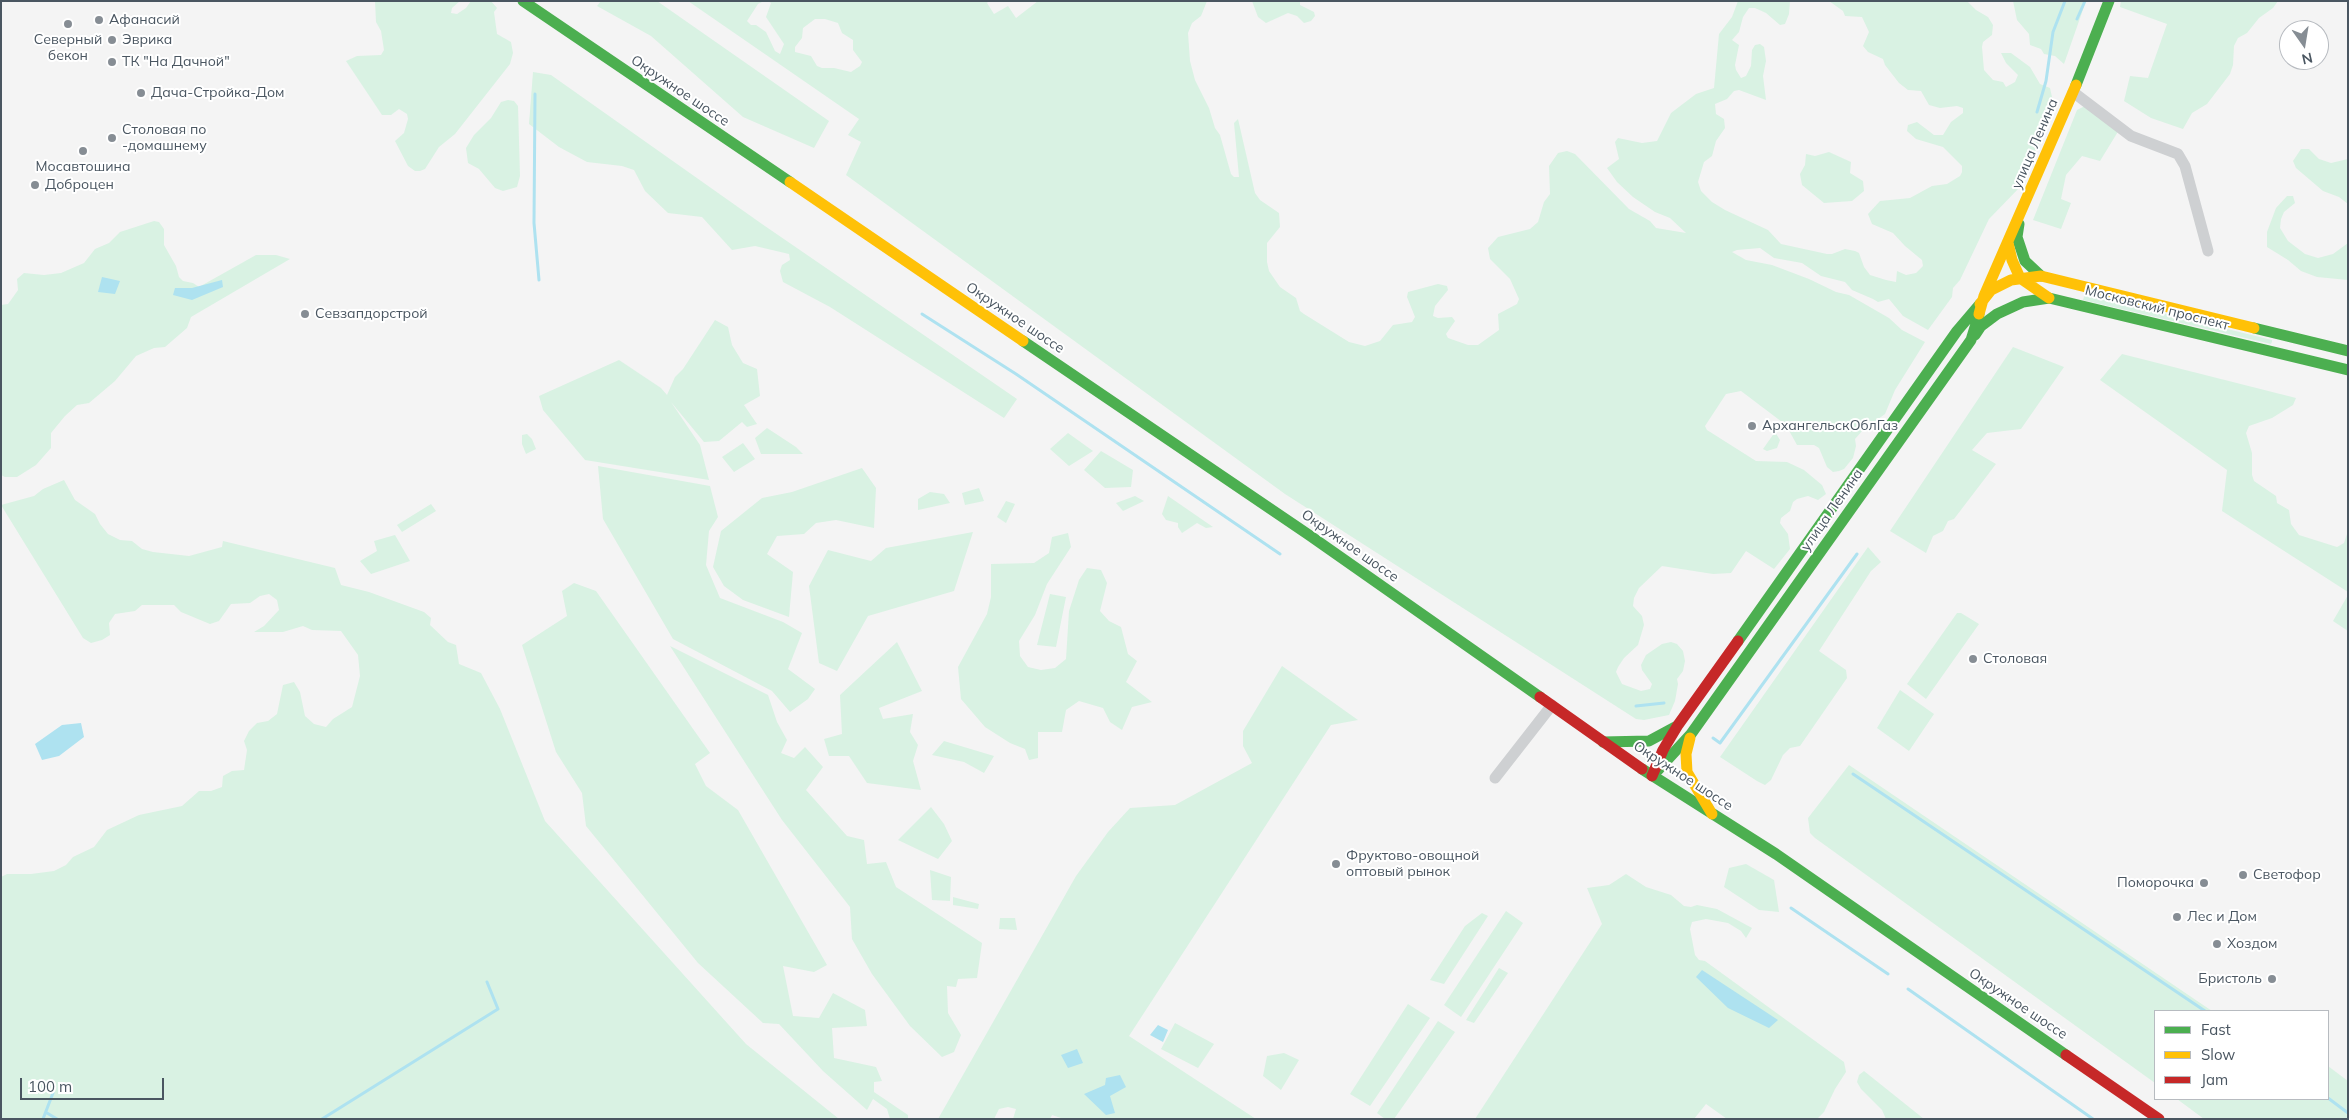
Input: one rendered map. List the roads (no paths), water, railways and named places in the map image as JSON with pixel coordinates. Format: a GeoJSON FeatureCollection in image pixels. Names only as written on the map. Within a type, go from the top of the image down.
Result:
{"type":"FeatureCollection","features":[{"type":"Feature","properties":{"kind":"main road","name":"Окружное шоссе"},"geometry":{"type":"LineString","coordinates":[[522,1],[1309,535],[1652,776],[1776,854],[2159,1119]]}},
{"type":"Feature","properties":{"kind":"main road","name":"улица Ленина"},"geometry":{"type":"LineString","coordinates":[[1652,776],[1691,734],[1971,340],[1984,296],[2074,92],[2109,1]]}},
{"type":"Feature","properties":{"kind":"main road"},"geometry":{"type":"LineString","coordinates":[[2019,220],[2017,237],[2025,261],[2041,276]]}},
{"type":"Feature","properties":{"kind":"main road"},"geometry":{"type":"LineString","coordinates":[[2008,243],[2012,260],[2020,278],[2049,298]]}},
{"type":"Feature","properties":{"kind":"main road","name":"Московский проспект"},"geometry":{"type":"LineString","coordinates":[[1984,296],[2004,283],[2020,278],[2041,276],[2348,352]]}},
{"type":"Feature","properties":{"kind":"main road","name":"улица Ленина"},"geometry":{"type":"LineString","coordinates":[[1652,776],[1663,750],[1678,725],[1957,331],[1984,296]]}},
{"type":"Feature","properties":{"kind":"main road","name":"Московский проспект"},"geometry":{"type":"LineString","coordinates":[[1971,340],[1981,326],[1997,314],[2023,302],[2049,298],[2348,370]]}},
{"type":"Feature","properties":{"kind":"main road"},"geometry":{"type":"LineString","coordinates":[[2280,353],[2292,338]]}},
{"type":"Feature","properties":{"kind":"main road"},"geometry":{"type":"LineString","coordinates":[[1843,494],[1853,507]]}},
{"type":"Feature","properties":{"kind":"main road","name":"улица Ленина"},"geometry":{"type":"LineString","coordinates":[[1603,742],[1632,743],[1650,741],[1678,725]]}},
{"type":"Feature","properties":{"kind":"main road","name":"улица Ленина"},"geometry":{"type":"LineString","coordinates":[[1691,734],[1686,754],[1687,772],[1712,814]]}},
{"type":"Feature","properties":{"kind":"street"},"geometry":{"type":"LineString","coordinates":[[2074,92],[2131,136],[2178,154],[2185,166],[2208,251]]}},
{"type":"Feature","properties":{"kind":"street"},"geometry":{"type":"LineString","coordinates":[[1495,778],[1552,705]]}},
{"type":"Feature","properties":{"kind":"water"},"geometry":{"type":"Polygon","coordinates":[[[102,277],[120,281],[115,294],[98,292],[102,277]]]}},
{"type":"Feature","properties":{"kind":"water"},"geometry":{"type":"Polygon","coordinates":[[[222,280],[223,287],[192,300],[173,295],[175,288],[192,288],[222,280]]]}},
{"type":"Feature","properties":{"kind":"water"},"geometry":{"type":"Polygon","coordinates":[[[81,723],[84,737],[59,756],[42,760],[35,744],[62,725],[81,723]]]}},
{"type":"Feature","properties":{"kind":"water"},"geometry":{"type":"Polygon","coordinates":[[[1702,970],[1778,1020],[1769,1028],[1728,1008],[1696,977],[1702,970]]]}},
{"type":"Feature","properties":{"kind":"water"},"geometry":{"type":"Polygon","coordinates":[[[1158,1025],[1168,1030],[1163,1042],[1150,1035],[1158,1025]]]}},
{"type":"Feature","properties":{"kind":"water"},"geometry":{"type":"Polygon","coordinates":[[[1077,1049],[1083,1063],[1068,1068],[1061,1055],[1077,1049]]]}},
{"type":"Feature","properties":{"kind":"water"},"geometry":{"type":"Polygon","coordinates":[[[1120,1075],[1126,1087],[1110,1096],[1115,1113],[1106,1115],[1084,1094],[1105,1085],[1106,1078],[1120,1075]]]}},
{"type":"Feature","properties":{"kind":"waterway"},"geometry":{"type":"LineString","coordinates":[[2037,112],[2046,81],[2053,32],[2065,1]]}},
{"type":"Feature","properties":{"kind":"waterway"},"geometry":{"type":"LineString","coordinates":[[2077,19],[2085,1]]}},
{"type":"Feature","properties":{"kind":"waterway"},"geometry":{"type":"LineString","coordinates":[[535,94],[534,223],[539,280]]}},
{"type":"Feature","properties":{"kind":"waterway"},"geometry":{"type":"LineString","coordinates":[[922,314],[1016,374],[1280,554]]}},
{"type":"Feature","properties":{"kind":"waterway"},"geometry":{"type":"LineString","coordinates":[[1713,738],[1720,743],[1857,554]]}},
{"type":"Feature","properties":{"kind":"waterway"},"geometry":{"type":"LineString","coordinates":[[1636,706],[1664,703]]}},
{"type":"Feature","properties":{"kind":"waterway"},"geometry":{"type":"LineString","coordinates":[[1853,774],[2204,1010]]}},
{"type":"Feature","properties":{"kind":"waterway"},"geometry":{"type":"LineString","coordinates":[[1791,908],[1888,974]]}},
{"type":"Feature","properties":{"kind":"waterway"},"geometry":{"type":"LineString","coordinates":[[322,1119],[498,1009],[487,982]]}},
{"type":"Feature","properties":{"kind":"waterway"},"geometry":{"type":"LineString","coordinates":[[1908,989],[2093,1119]]}},
{"type":"Feature","properties":{"kind":"waterway"},"geometry":{"type":"LineString","coordinates":[[43,1119],[53,1093]]}},
{"type":"Feature","properties":{"kind":"waterway"},"geometry":{"type":"LineString","coordinates":[[2329,1099],[2348,1113]]}},
{"type":"Feature","properties":{"kind":"waterway"},"geometry":{"type":"LineString","coordinates":[[47,1113],[57,1119]]}},
{"type":"Feature","properties":{"kind":"place","name":"Афанасий"},"geometry":{"type":"Point","coordinates":[99,20]}},
{"type":"Feature","properties":{"kind":"place","name":"Северный бекон"},"geometry":{"type":"Point","coordinates":[68,24]}},
{"type":"Feature","properties":{"kind":"place","name":"Эврика"},"geometry":{"type":"Point","coordinates":[112,40]}},
{"type":"Feature","properties":{"kind":"place","name":"ТК \"На Дачной\""},"geometry":{"type":"Point","coordinates":[112,62]}},
{"type":"Feature","properties":{"kind":"place","name":"Дача-Стройка-Дом"},"geometry":{"type":"Point","coordinates":[141,93]}},
{"type":"Feature","properties":{"kind":"place","name":"Столовая по -домашнему"},"geometry":{"type":"Point","coordinates":[112,138]}},
{"type":"Feature","properties":{"kind":"place","name":"Мосавтошина"},"geometry":{"type":"Point","coordinates":[83,151]}},
{"type":"Feature","properties":{"kind":"place","name":"Доброцен"},"geometry":{"type":"Point","coordinates":[35,185]}},
{"type":"Feature","properties":{"kind":"place","name":"Севзапдорстрой"},"geometry":{"type":"Point","coordinates":[305,314]}},
{"type":"Feature","properties":{"kind":"place","name":"АрхангельскОблГаз"},"geometry":{"type":"Point","coordinates":[1752,426]}},
{"type":"Feature","properties":{"kind":"place","name":"Столовая"},"geometry":{"type":"Point","coordinates":[1973,659]}},
{"type":"Feature","properties":{"kind":"place","name":"Фруктово-овощной оптовый рынок"},"geometry":{"type":"Point","coordinates":[1336,864]}},
{"type":"Feature","properties":{"kind":"place","name":"Светофор"},"geometry":{"type":"Point","coordinates":[2243,875]}},
{"type":"Feature","properties":{"kind":"place","name":"Поморочка"},"geometry":{"type":"Point","coordinates":[2204,883]}},
{"type":"Feature","properties":{"kind":"place","name":"Лес и Дом"},"geometry":{"type":"Point","coordinates":[2177,917]}},
{"type":"Feature","properties":{"kind":"place","name":"Хоздом"},"geometry":{"type":"Point","coordinates":[2217,944]}},
{"type":"Feature","properties":{"kind":"place","name":"Бристоль"},"geometry":{"type":"Point","coordinates":[2272,979]}}]}
